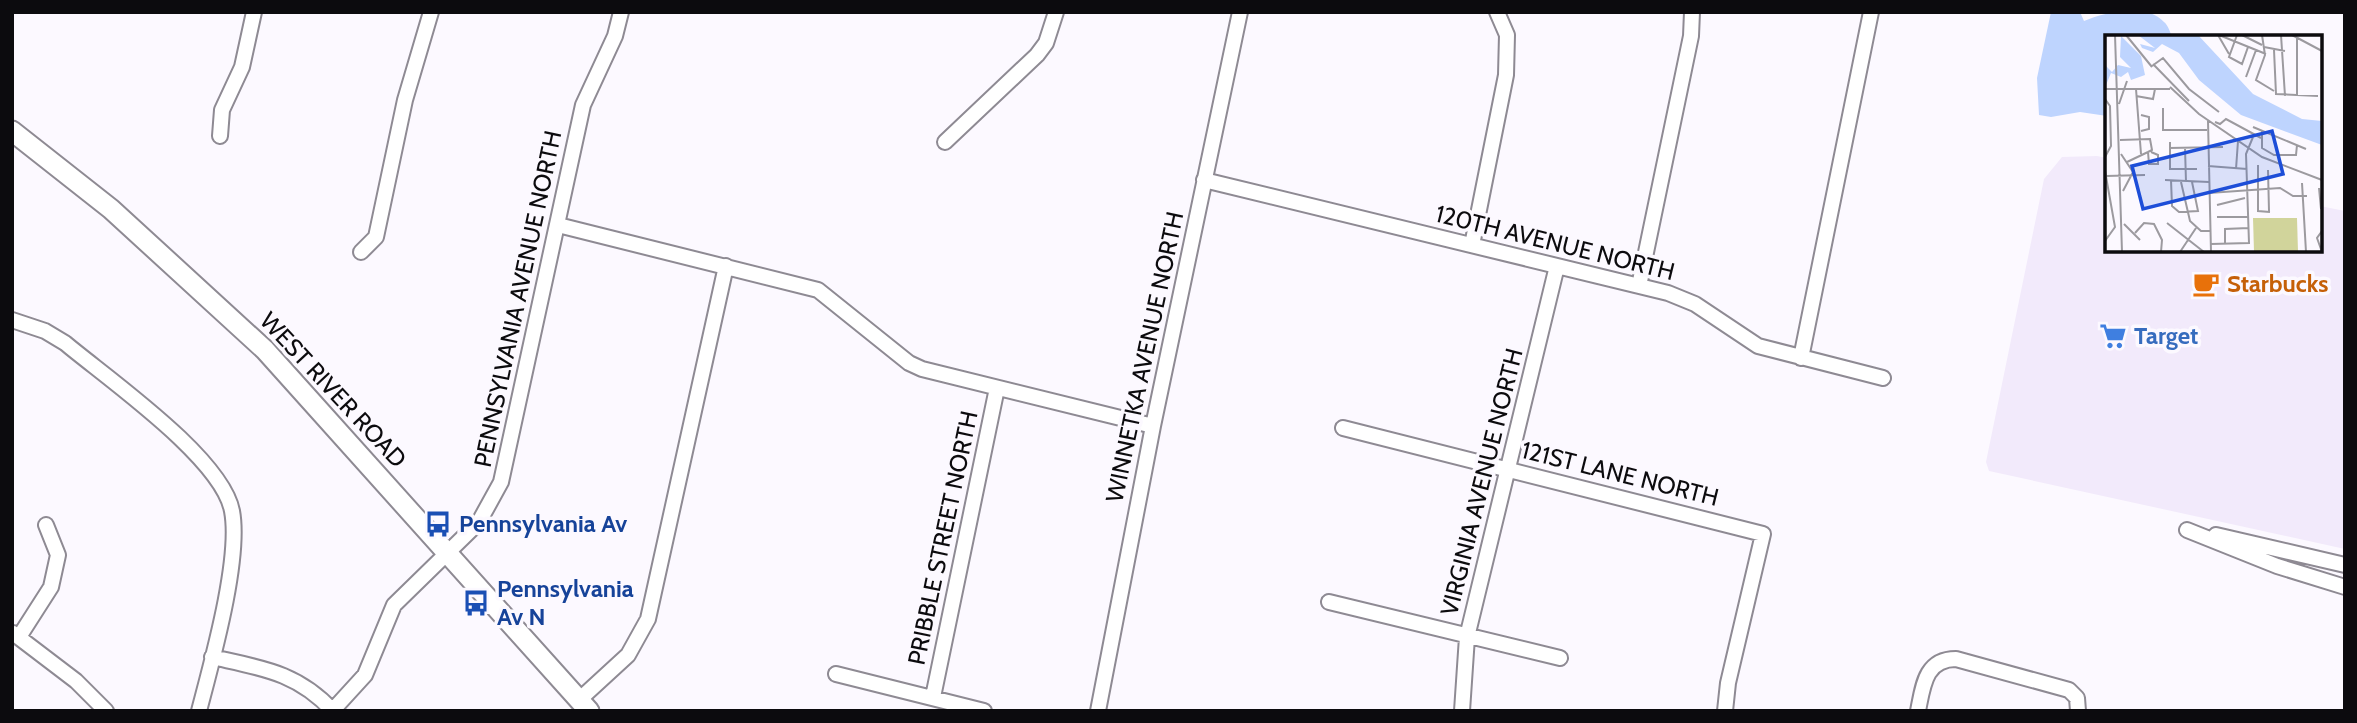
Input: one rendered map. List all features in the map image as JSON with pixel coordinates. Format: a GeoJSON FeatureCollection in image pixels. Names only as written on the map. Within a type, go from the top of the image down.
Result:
{"type":"FeatureCollection","features":[{"type":"Feature","properties":{"kind":"main road","name":"WEST RIVER ROAD"},"geometry":{"type":"LineString","coordinates":[[12,131],[111,209],[231,317],[314,402],[584,706]]}},
{"type":"Feature","properties":{"kind":"street"},"geometry":{"type":"LineString","coordinates":[[220,136],[222,110],[242,67],[254,12]]}},
{"type":"Feature","properties":{"kind":"street"},"geometry":{"type":"LineString","coordinates":[[361,252],[376,237],[405,100],[431,12]]}},
{"type":"Feature","properties":{"kind":"street","name":"PENNSYLVANIA AVENUE NORTH"},"geometry":{"type":"LineString","coordinates":[[333,710],[365,675],[394,605],[479,522],[501,482],[583,105],[615,36],[621,12]]}},
{"type":"Feature","properties":{"kind":"street"},"geometry":{"type":"LineString","coordinates":[[945,142],[1037,55],[1046,43],[1056,12]]}},
{"type":"Feature","properties":{"kind":"street","name":"WINNETKA AVENUE NORTH"},"geometry":{"type":"LineString","coordinates":[[1098,711],[1153,426],[1240,12]]}},
{"type":"Feature","properties":{"kind":"street"},"geometry":{"type":"LineString","coordinates":[[1472,246],[1506,75],[1507,35],[1497,12]]}},
{"type":"Feature","properties":{"kind":"street"},"geometry":{"type":"LineString","coordinates":[[1639,286],[1691,36],[1692,12]]}},
{"type":"Feature","properties":{"kind":"street"},"geometry":{"type":"LineString","coordinates":[[1801,358],[1871,12]]}},
{"type":"Feature","properties":{"kind":"street","name":"120TH AVENUE NORTH"},"geometry":{"type":"LineString","coordinates":[[1204,180],[1681,297],[1758,346],[1883,378]]}},
{"type":"Feature","properties":{"kind":"street"},"geometry":{"type":"LineString","coordinates":[[558,225],[818,290],[909,363],[997,388],[1153,426]]}},
{"type":"Feature","properties":{"kind":"street"},"geometry":{"type":"LineString","coordinates":[[584,706],[628,654],[648,619],[726,266]]}},
{"type":"Feature","properties":{"kind":"street","name":"VIRGINIA AVENUE NORTH"},"geometry":{"type":"LineString","coordinates":[[1462,711],[1467,637],[1558,267]]}},
{"type":"Feature","properties":{"kind":"street"},"geometry":{"type":"LineString","coordinates":[[12,320],[45,331],[65,343],[196,452],[211,469],[232,509],[233,559],[199,711]]}},
{"type":"Feature","properties":{"kind":"street","name":"PRIBBLE STREET NORTH"},"geometry":{"type":"LineString","coordinates":[[933,697],[997,388]]}},
{"type":"Feature","properties":{"kind":"street","name":"121ST LANE NORTH"},"geometry":{"type":"LineString","coordinates":[[1343,428],[1763,534],[1728,683],[1724,711]]}},
{"type":"Feature","properties":{"kind":"street"},"geometry":{"type":"LineString","coordinates":[[46,525],[58,555],[51,587],[16,635],[76,681],[106,711]]}},
{"type":"Feature","properties":{"kind":"street"},"geometry":{"type":"LineString","coordinates":[[2345,565],[2187,530],[2277,566],[2345,587]]}},
{"type":"Feature","properties":{"kind":"street"},"geometry":{"type":"LineString","coordinates":[[1329,602],[1560,657]]}},
{"type":"Feature","properties":{"kind":"street"},"geometry":{"type":"LineString","coordinates":[[212,657],[288,676],[307,686],[333,710]]}},
{"type":"Feature","properties":{"kind":"street"},"geometry":{"type":"LineString","coordinates":[[1918,711],[1926,676],[1933,665],[1945,659],[1956,659],[2062,687],[2077,698],[2078,711]]}},
{"type":"Feature","properties":{"kind":"street"},"geometry":{"type":"LineString","coordinates":[[836,674],[984,711]]}},
{"type":"Feature","properties":{"kind":"shaded area"},"geometry":{"type":"Polygon","coordinates":[[[2062,157],[2105,158],[2105,252],[2322,252],[2322,206],[2345,211],[2345,549],[1989,471],[1986,462],[2044,179],[2062,157]]]}},
{"type":"Feature","properties":{"kind":"water"},"geometry":{"type":"Polygon","coordinates":[[[2051,12],[2080,12],[2084,21],[2114,12],[2147,12],[2165,23],[2171,35],[2105,35],[2105,116],[2080,112],[2051,117],[2039,115],[2037,78],[2051,12]]]}},
{"type":"Feature","properties":{"kind":"place","name":"Starbucks"},"geometry":{"type":"Point","coordinates":[2206,284]}},
{"type":"Feature","properties":{"kind":"place","name":"Target"},"geometry":{"type":"Point","coordinates":[2113,336]}},
{"type":"Feature","properties":{"kind":"place","name":"Pennsylvania Av"},"geometry":{"type":"Point","coordinates":[438,524]}},
{"type":"Feature","properties":{"kind":"place","name":"Pennsylvania Av N"},"geometry":{"type":"Point","coordinates":[476,603]}}]}
